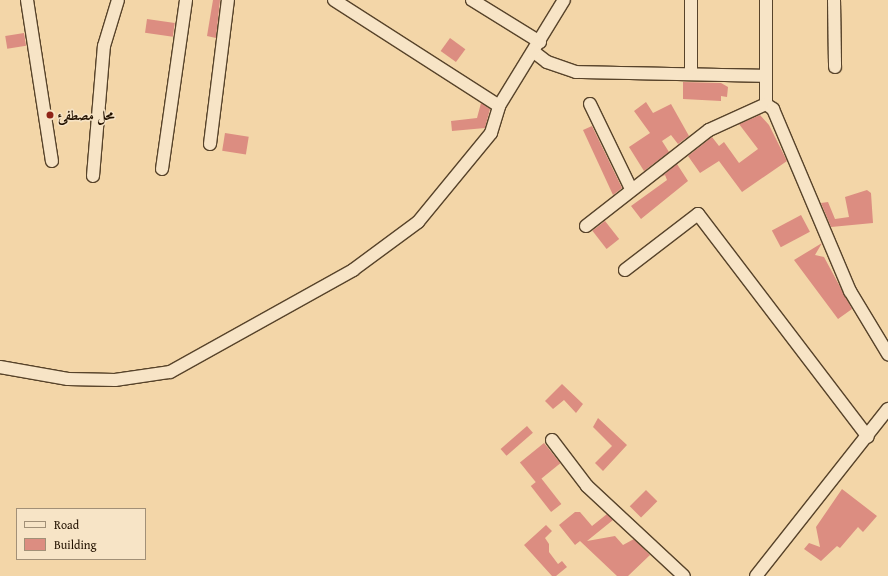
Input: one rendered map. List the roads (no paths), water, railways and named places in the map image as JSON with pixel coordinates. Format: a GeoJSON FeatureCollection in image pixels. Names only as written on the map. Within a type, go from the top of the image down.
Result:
{"type":"FeatureCollection","features":[{"type":"Feature","properties":{"kind":"street"},"geometry":{"type":"LineString","coordinates":[[27,0],[52,161]]}},
{"type":"Feature","properties":{"kind":"street"},"geometry":{"type":"LineString","coordinates":[[93,176],[104,46],[118,0]]}},
{"type":"Feature","properties":{"kind":"street"},"geometry":{"type":"LineString","coordinates":[[162,170],[186,0]]}},
{"type":"Feature","properties":{"kind":"street"},"geometry":{"type":"LineString","coordinates":[[210,144],[228,0]]}},
{"type":"Feature","properties":{"kind":"street"},"geometry":{"type":"LineString","coordinates":[[334,0],[499,106]]}},
{"type":"Feature","properties":{"kind":"street"},"geometry":{"type":"LineString","coordinates":[[472,0],[537,47],[547,62],[576,72],[766,76]]}},
{"type":"Feature","properties":{"kind":"street"},"geometry":{"type":"LineString","coordinates":[[0,367],[68,379],[115,380],[170,372],[205,355],[353,270],[418,222],[490,133],[499,106],[537,47],[564,0]]}},
{"type":"Feature","properties":{"kind":"street"},"geometry":{"type":"LineString","coordinates":[[690,74],[691,0]]}},
{"type":"Feature","properties":{"kind":"street"},"geometry":{"type":"LineString","coordinates":[[766,0],[766,104]]}},
{"type":"Feature","properties":{"kind":"street"},"geometry":{"type":"LineString","coordinates":[[834,0],[835,67]]}},
{"type":"Feature","properties":{"kind":"street"},"geometry":{"type":"LineString","coordinates":[[590,104],[631,189]]}},
{"type":"Feature","properties":{"kind":"street"},"geometry":{"type":"LineString","coordinates":[[586,226],[631,189],[709,130],[766,104]]}},
{"type":"Feature","properties":{"kind":"street"},"geometry":{"type":"LineString","coordinates":[[766,104],[773,109],[850,291],[888,354]]}},
{"type":"Feature","properties":{"kind":"street"},"geometry":{"type":"LineString","coordinates":[[625,270],[698,214],[868,437]]}},
{"type":"Feature","properties":{"kind":"street"},"geometry":{"type":"LineString","coordinates":[[756,576],[868,437],[888,409]]}},
{"type":"Feature","properties":{"kind":"street"},"geometry":{"type":"LineString","coordinates":[[552,440],[587,486],[684,576]]}},
{"type":"Feature","properties":{"kind":"place","name":"محل مصطفئ"},"geometry":{"type":"Point","coordinates":[50,115]}}]}
